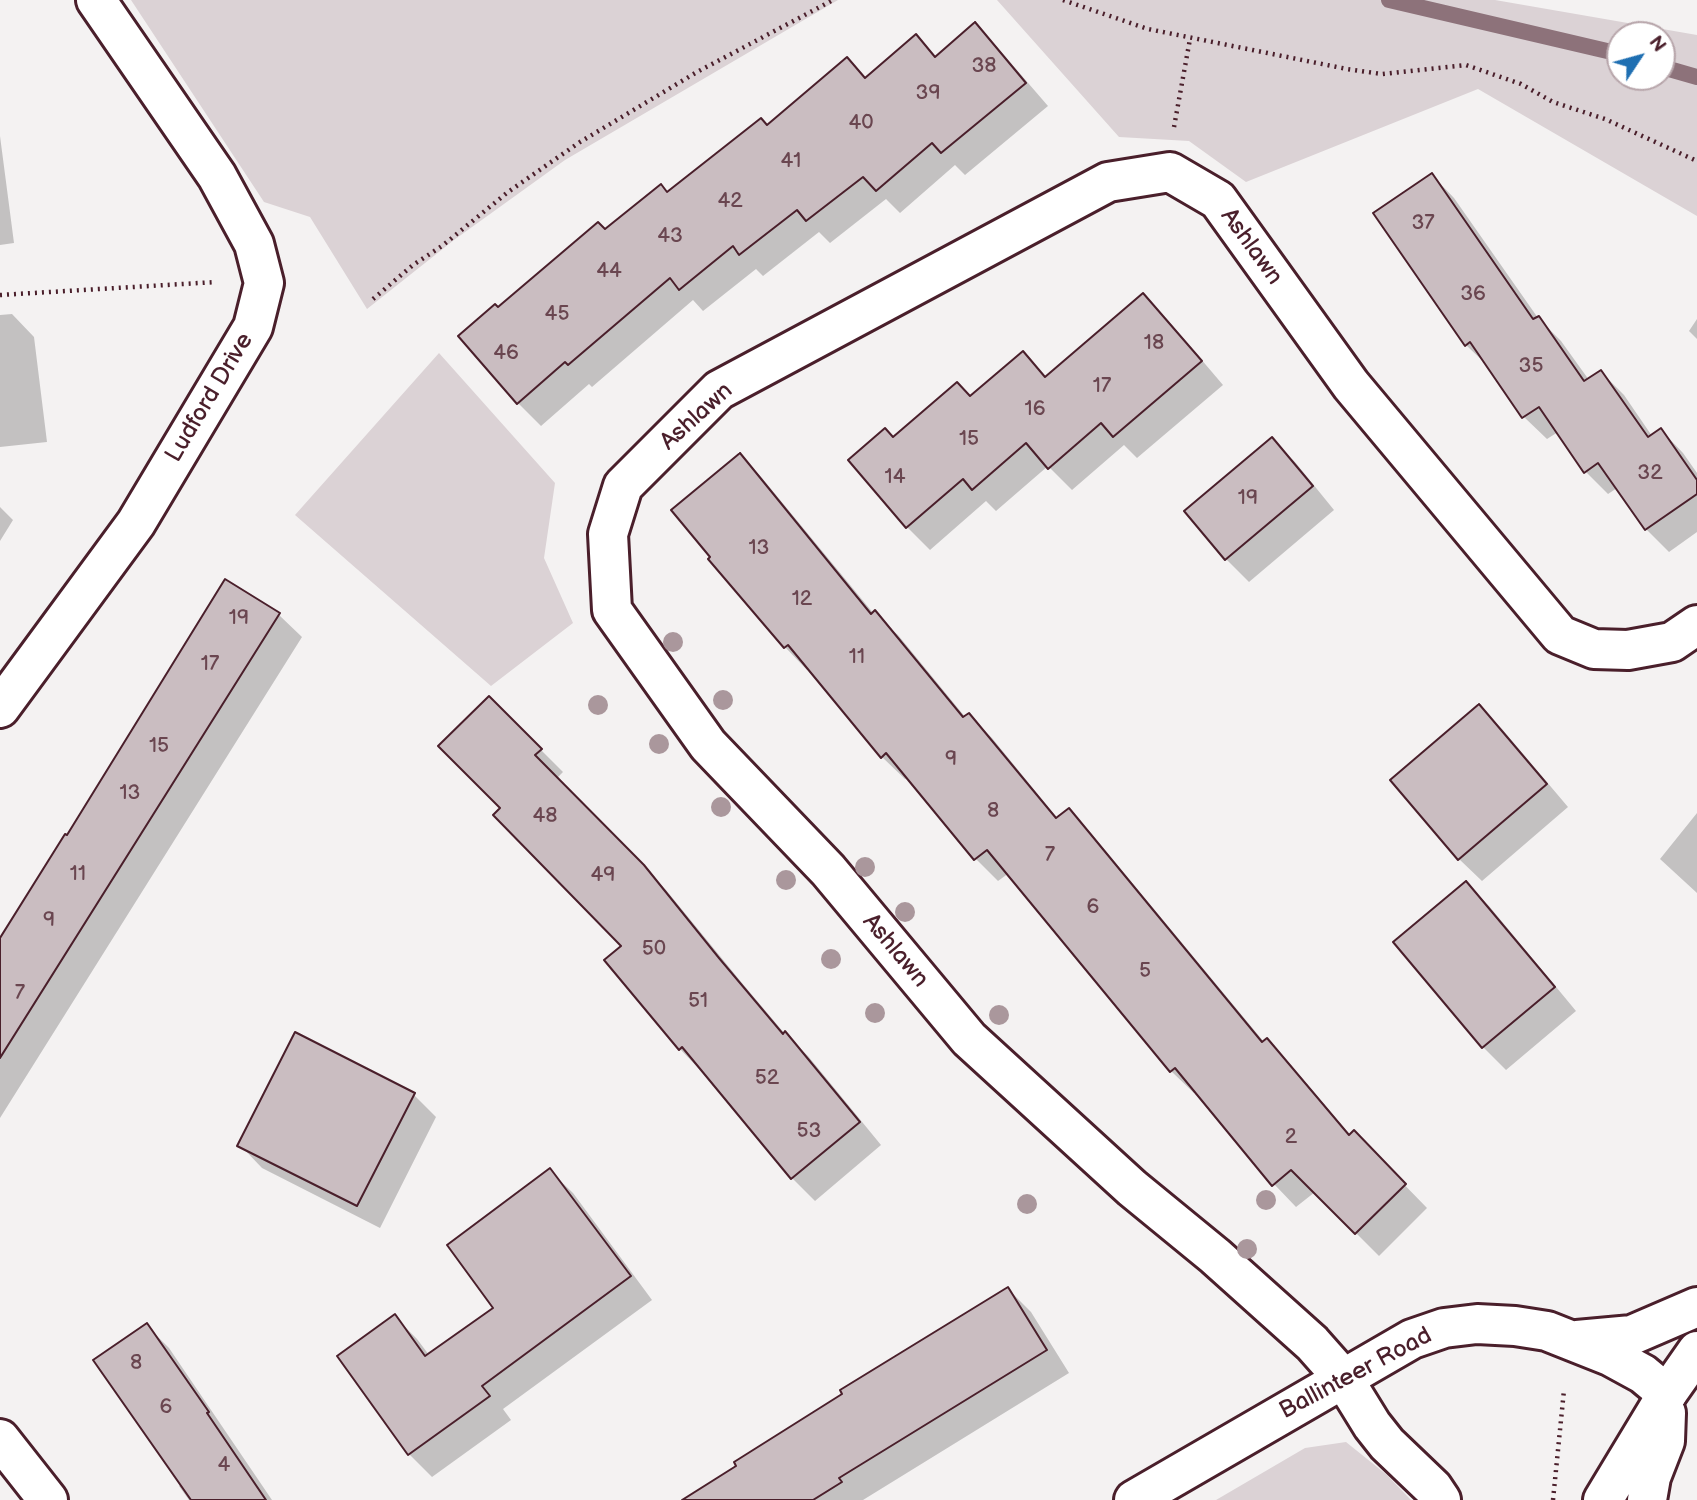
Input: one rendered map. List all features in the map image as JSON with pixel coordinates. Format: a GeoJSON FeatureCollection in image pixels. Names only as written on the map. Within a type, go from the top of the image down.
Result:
{"type":"FeatureCollection","features":[{"type":"Feature","properties":{"kind":"street","name":"Ludford Drive"},"geometry":{"type":"LineString","coordinates":[[0,708],[136,523],[253,327],[264,284],[254,244],[217,176],[96,0]]}},
{"type":"Feature","properties":{"kind":"street","name":"Ashlawn"},"geometry":{"type":"LineString","coordinates":[[1441,1500],[1387,1444],[1343,1378],[1312,1343],[1215,1256],[1132,1188],[969,1039],[828,870],[708,745],[612,610],[608,534],[623,486],[719,390],[1108,182],[1170,172],[1217,200],[1351,385],[1560,635],[1594,649],[1628,650],[1672,642],[1697,625]]}},
{"type":"Feature","properties":{"kind":"street"},"geometry":{"type":"LineString","coordinates":[[1575,1340],[1632,1335],[1697,1307]]}},
{"type":"Feature","properties":{"kind":"street","name":"Ballinteer Road"},"geometry":{"type":"LineString","coordinates":[[1134,1500],[1412,1339],[1444,1328],[1477,1324],[1547,1331],[1610,1356],[1643,1374],[1667,1394]]}},
{"type":"Feature","properties":{"kind":"street"},"geometry":{"type":"LineString","coordinates":[[1603,1500],[1667,1394],[1697,1351]]}},
{"type":"Feature","properties":{"kind":"street"},"geometry":{"type":"LineString","coordinates":[[1647,1500],[1651,1477],[1665,1441],[1667,1394]]}},
{"type":"Feature","properties":{"kind":"street"},"geometry":{"type":"LineString","coordinates":[[0,1439],[48,1500]]}},
{"type":"Feature","properties":{"kind":"path"},"geometry":{"type":"LineString","coordinates":[[373,299],[508,192],[579,142],[697,72],[833,0]]}},
{"type":"Feature","properties":{"kind":"path"},"geometry":{"type":"LineString","coordinates":[[1063,0],[1148,29],[1347,69],[1382,74],[1466,65],[1521,84],[1553,102],[1605,119],[1697,161]]}},
{"type":"Feature","properties":{"kind":"path"},"geometry":{"type":"LineString","coordinates":[[1170,172],[1176,112],[1190,39]]}},
{"type":"Feature","properties":{"kind":"path"},"geometry":{"type":"LineString","coordinates":[[0,295],[224,281]]}},
{"type":"Feature","properties":{"kind":"path"},"geometry":{"type":"LineString","coordinates":[[1553,1500],[1559,1441]]}},
{"type":"Feature","properties":{"kind":"shaded area"},"geometry":{"type":"Polygon","coordinates":[[[131,0],[838,0],[565,160],[454,240],[367,309],[310,217],[264,202],[131,0]]]}},
{"type":"Feature","properties":{"kind":"shaded area"},"geometry":{"type":"Polygon","coordinates":[[[997,0],[1495,0],[1616,21],[1606,21],[1606,91],[1676,91],[1676,31],[1697,35],[1697,216],[1478,89],[1246,182],[1189,141],[1119,137],[997,0]]]}},
{"type":"Feature","properties":{"kind":"shaded area"},"geometry":{"type":"Polygon","coordinates":[[[439,353],[555,483],[544,558],[573,623],[491,686],[295,515],[439,353]]]}},
{"type":"Feature","properties":{"kind":"shaded area"},"geometry":{"type":"Polygon","coordinates":[[[1346,1442],[1387,1475],[1411,1500],[1216,1500],[1305,1448],[1346,1442]]]}},
{"type":"Feature","properties":{"kind":"building"},"geometry":{"type":"Polygon","coordinates":[[[975,22],[1026,83],[941,153],[932,143],[876,191],[863,177],[806,221],[797,210],[739,255],[733,246],[679,290],[670,278],[568,365],[565,362],[517,404],[458,336],[495,304],[498,307],[598,222],[605,229],[661,184],[667,192],[761,118],[767,125],[847,57],[865,78],[916,34],[935,57],[975,22]]]}},
{"type":"Feature","properties":{"kind":"building"},"geometry":{"type":"Polygon","coordinates":[[[1432,173],[1533,319],[1539,316],[1584,381],[1601,370],[1648,437],[1661,428],[1697,480],[1697,494],[1645,530],[1598,463],[1584,473],[1539,407],[1522,418],[1470,342],[1465,346],[1373,213],[1432,173]]]}},
{"type":"Feature","properties":{"kind":"building"},"geometry":{"type":"Polygon","coordinates":[[[1143,293],[1202,361],[1113,437],[1101,423],[1048,469],[1026,443],[972,490],[963,479],[906,528],[848,460],[885,428],[893,437],[957,382],[970,396],[1023,351],[1045,377],[1143,293]]]}},
{"type":"Feature","properties":{"kind":"building"},"geometry":{"type":"Polygon","coordinates":[[[1272,437],[1313,486],[1225,560],[1184,511],[1272,437]]]}},
{"type":"Feature","properties":{"kind":"building"},"geometry":{"type":"Polygon","coordinates":[[[740,453],[871,614],[875,610],[963,717],[969,713],[1056,818],[1069,808],[1262,1042],[1267,1038],[1349,1135],[1354,1130],[1406,1184],[1355,1234],[1291,1170],[1272,1186],[1175,1068],[1170,1072],[987,850],[974,860],[886,753],[881,758],[788,645],[784,648],[708,559],[710,557],[671,510],[740,453]]]}},
{"type":"Feature","properties":{"kind":"building"},"geometry":{"type":"Polygon","coordinates":[[[225,579],[280,613],[0,1058],[0,938],[225,579]]]}},
{"type":"Feature","properties":{"kind":"building"},"geometry":{"type":"Polygon","coordinates":[[[489,696],[542,749],[535,755],[644,865],[719,958],[783,1034],[785,1031],[860,1122],[791,1179],[682,1047],[679,1050],[604,960],[621,946],[493,815],[500,808],[438,746],[489,696]]]}},
{"type":"Feature","properties":{"kind":"building"},"geometry":{"type":"Polygon","coordinates":[[[1479,704],[1547,784],[1458,860],[1390,780],[1479,704]]]}},
{"type":"Feature","properties":{"kind":"building"},"geometry":{"type":"Polygon","coordinates":[[[1466,881],[1555,987],[1482,1048],[1393,942],[1466,881]]]}},
{"type":"Feature","properties":{"kind":"building"},"geometry":{"type":"Polygon","coordinates":[[[295,1032],[415,1093],[357,1206],[237,1146],[295,1032]]]}},
{"type":"Feature","properties":{"kind":"building"},"geometry":{"type":"Polygon","coordinates":[[[550,1168],[631,1276],[482,1386],[490,1396],[408,1455],[337,1356],[395,1314],[425,1356],[493,1308],[447,1245],[550,1168]]]}},
{"type":"Feature","properties":{"kind":"building"},"geometry":{"type":"Polygon","coordinates":[[[1008,1287],[1047,1350],[839,1478],[842,1482],[813,1500],[682,1500],[736,1466],[734,1462],[842,1394],[840,1390],[1008,1287]]]}},
{"type":"Feature","properties":{"kind":"building"},"geometry":{"type":"Polygon","coordinates":[[[147,1323],[266,1500],[191,1500],[93,1360],[147,1323]]]}},
{"type":"Feature","properties":{"kind":"waterway"},"geometry":{"type":"LineString","coordinates":[[1389,0],[1606,51]]}},
{"type":"Feature","properties":{"kind":"waterway"},"geometry":{"type":"LineString","coordinates":[[1676,71],[1697,77]]}}]}
